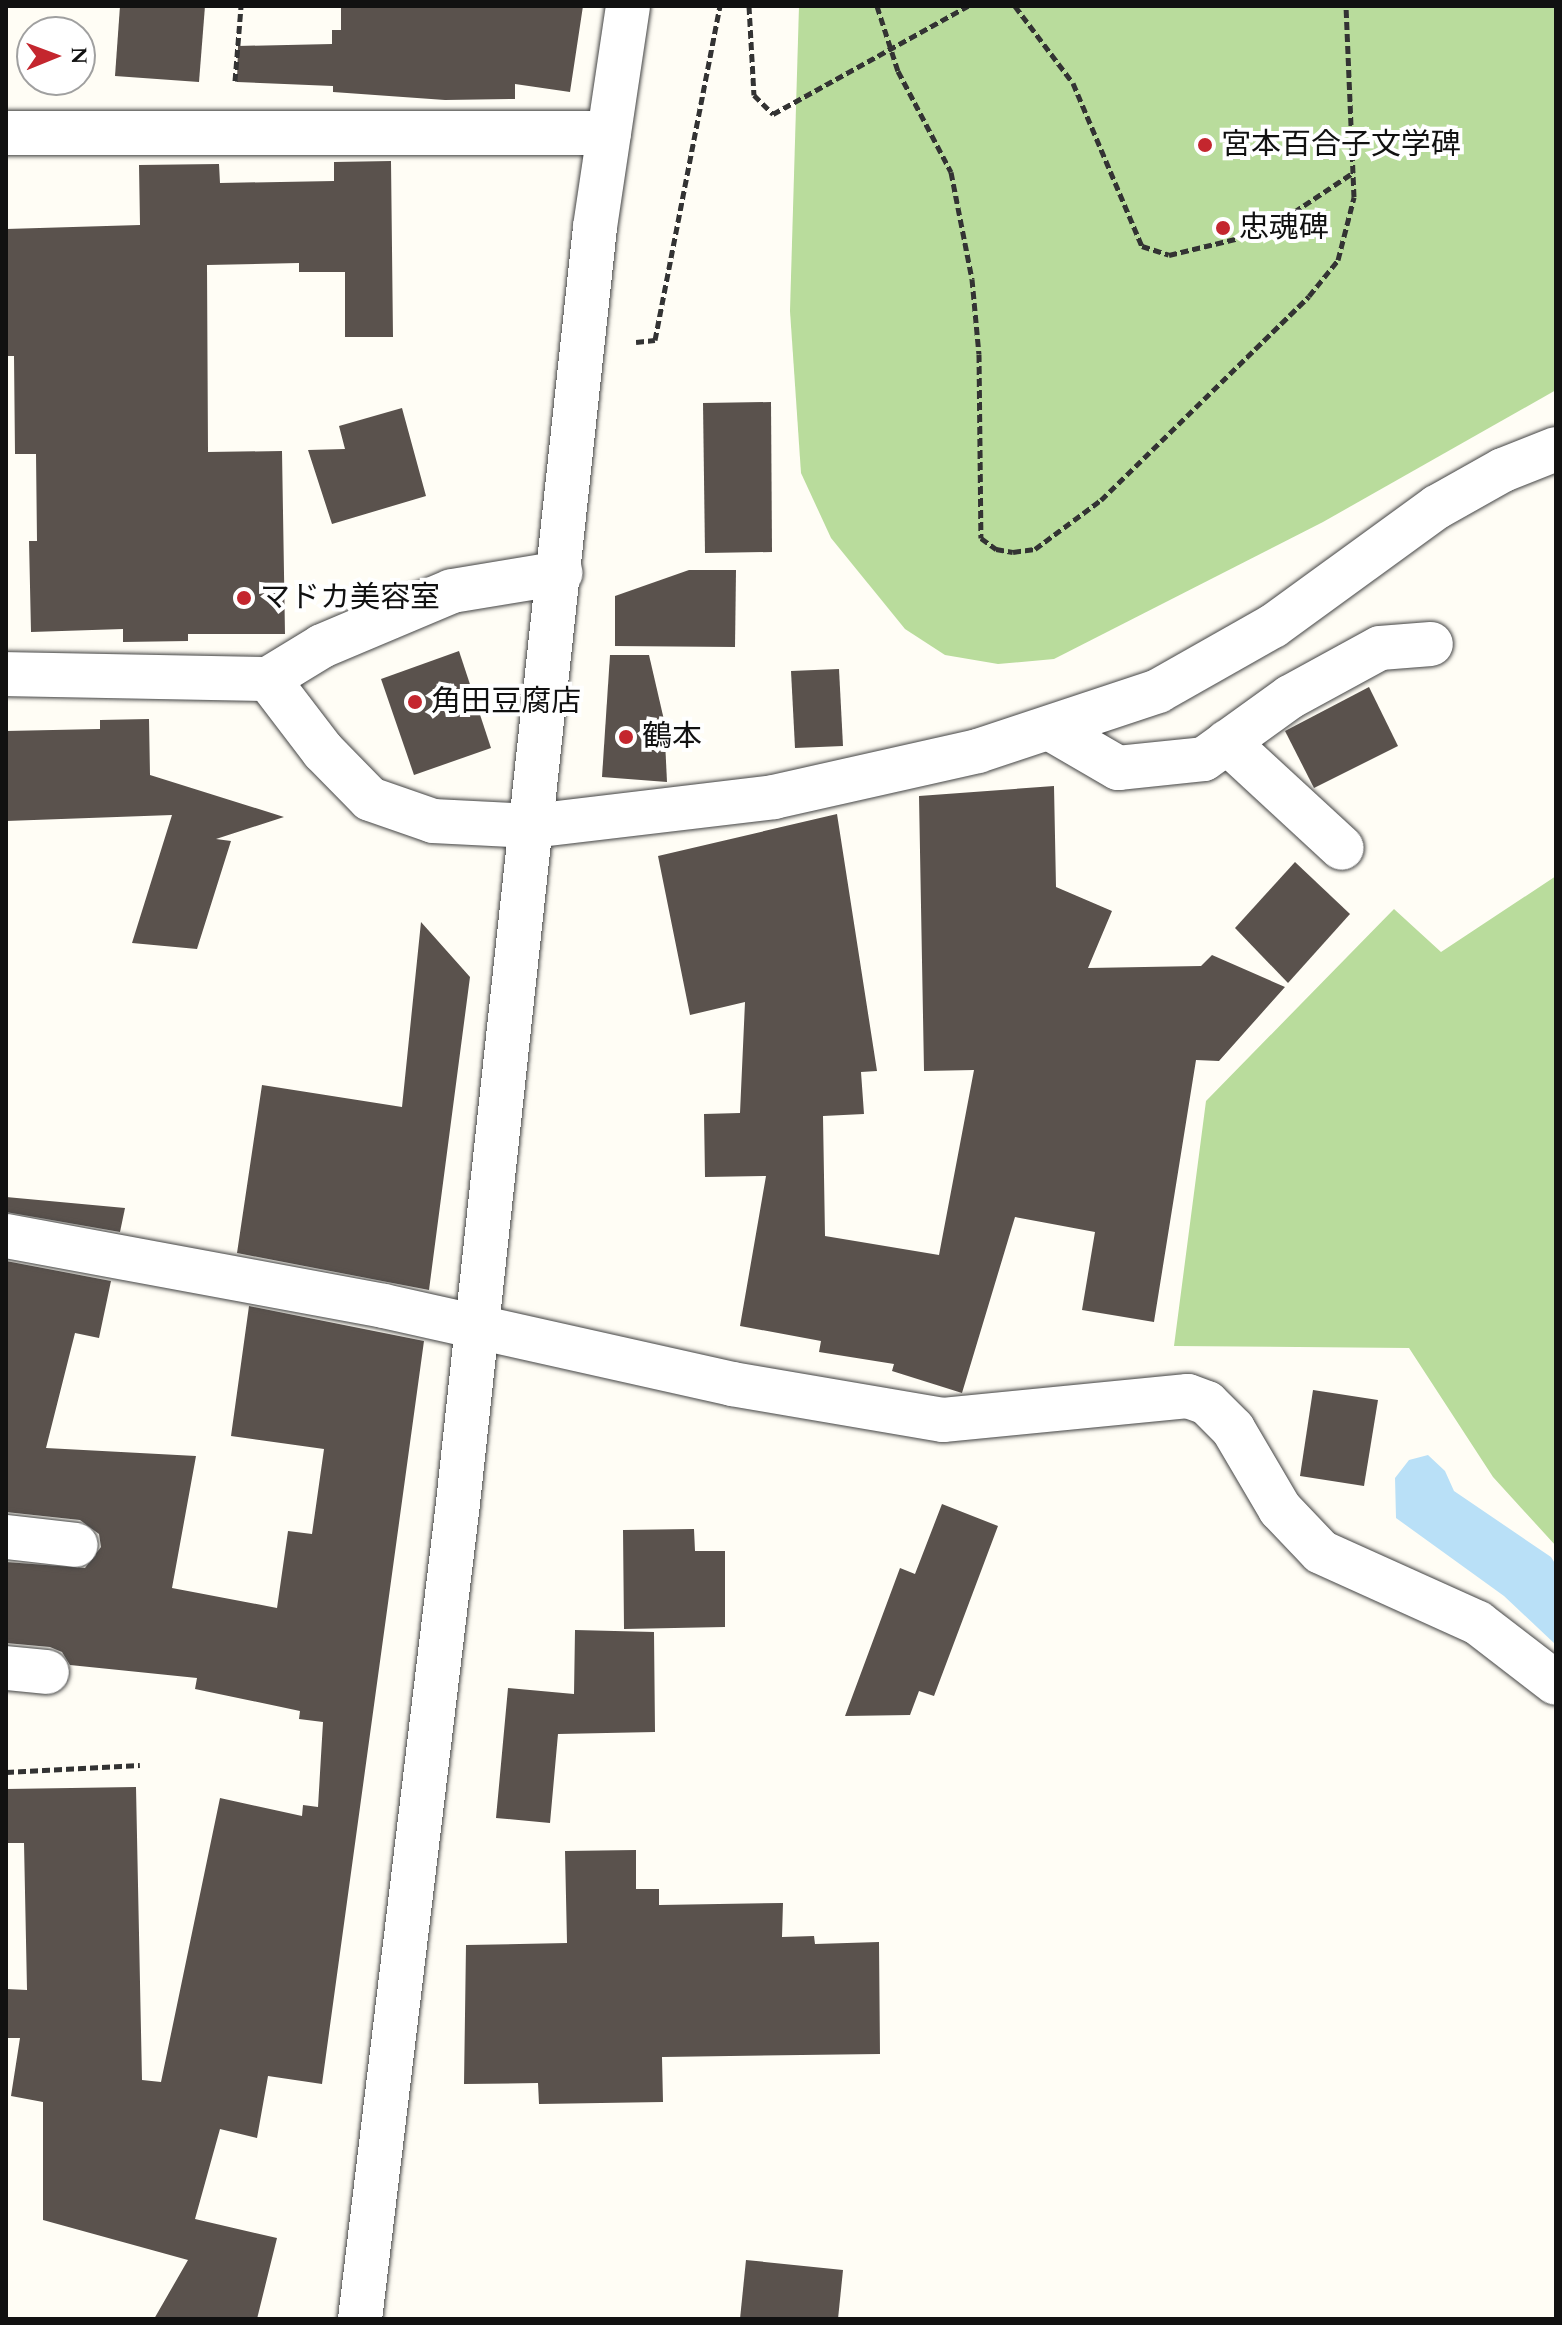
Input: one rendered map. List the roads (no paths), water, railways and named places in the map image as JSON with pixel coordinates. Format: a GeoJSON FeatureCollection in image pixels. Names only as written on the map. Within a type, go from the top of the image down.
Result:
{"type":"FeatureCollection","features":[{"type":"Feature","properties":{"kind":"street"},"geometry":{"type":"LineString","coordinates":[[360,2319],[478,1329],[583,347],[628,6]]}},
{"type":"Feature","properties":{"kind":"street"},"geometry":{"type":"LineString","coordinates":[[6,133],[609,133]]}},
{"type":"Feature","properties":{"kind":"street"},"geometry":{"type":"LineString","coordinates":[[268,679],[323,751],[370,799],[433,821],[532,826],[774,797],[978,751],[1158,691],[1273,626],[1437,507],[1503,470],[1556,449]]}},
{"type":"Feature","properties":{"kind":"street"},"geometry":{"type":"LineString","coordinates":[[6,674],[268,679],[322,646],[452,591],[561,573]]}},
{"type":"Feature","properties":{"kind":"street"},"geometry":{"type":"LineString","coordinates":[[1049,728],[1118,768],[1204,759],[1290,697],[1380,648],[1431,644]]}},
{"type":"Feature","properties":{"kind":"street"},"geometry":{"type":"LineString","coordinates":[[1227,742],[1342,848]]}},
{"type":"Feature","properties":{"kind":"street"},"geometry":{"type":"LineString","coordinates":[[6,1236],[384,1306],[732,1384],[943,1420],[1188,1396],[1207,1403],[1233,1429],[1280,1509],[1321,1552],[1478,1623],[1556,1683]]}},
{"type":"Feature","properties":{"kind":"street"},"geometry":{"type":"LineString","coordinates":[[6,1537],[76,1545]]}},
{"type":"Feature","properties":{"kind":"water"},"geometry":{"type":"Polygon","coordinates":[[[1428,1455],[1445,1471],[1454,1491],[1551,1557],[1556,1565],[1556,1645],[1504,1596],[1396,1518],[1395,1478],[1409,1460],[1428,1455]]]}},
{"type":"Feature","properties":{"kind":"place","name":"宮本百合子文学碑"},"geometry":{"type":"Point","coordinates":[1205,145]}},
{"type":"Feature","properties":{"kind":"place","name":"忠魂碑"},"geometry":{"type":"Point","coordinates":[1223,228]}},
{"type":"Feature","properties":{"kind":"place","name":"マドカ美容室"},"geometry":{"type":"Point","coordinates":[244,598]}},
{"type":"Feature","properties":{"kind":"place","name":"角田豆腐店"},"geometry":{"type":"Point","coordinates":[415,702]}},
{"type":"Feature","properties":{"kind":"place","name":"鶴本"},"geometry":{"type":"Point","coordinates":[626,737]}}]}
